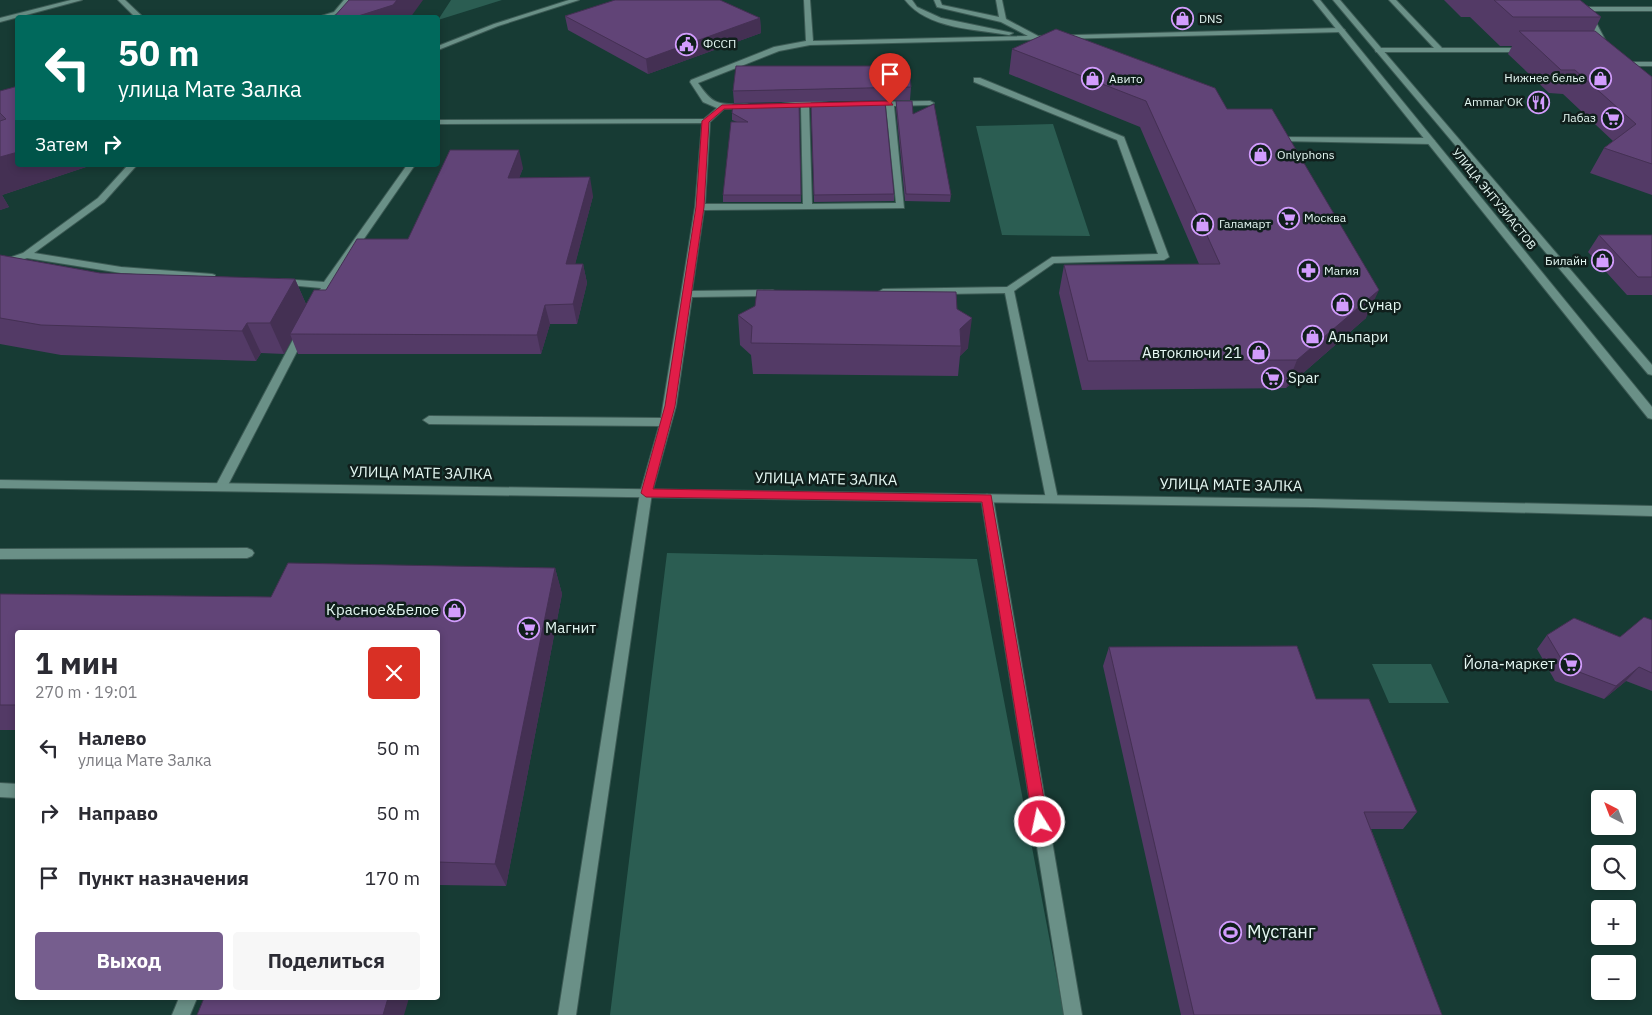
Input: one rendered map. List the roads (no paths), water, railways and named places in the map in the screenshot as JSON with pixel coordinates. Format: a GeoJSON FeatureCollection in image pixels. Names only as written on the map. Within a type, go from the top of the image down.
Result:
{"type":"FeatureCollection","features":[{"type":"Feature","properties":{"kind":"main road"},"geometry":{"type":"LineString","coordinates":[[20,15],[79,0]]}},
{"type":"Feature","properties":{"kind":"main road"},"geometry":{"type":"LineString","coordinates":[[121,0],[138,15]]}},
{"type":"Feature","properties":{"kind":"main road"},"geometry":{"type":"LineString","coordinates":[[329,15],[336,13],[348,0]]}},
{"type":"Feature","properties":{"kind":"main road"},"geometry":{"type":"LineString","coordinates":[[440,47],[496,25],[576,0]]}},
{"type":"Feature","properties":{"kind":"main road"},"geometry":{"type":"LineString","coordinates":[[807,0],[810,43]]}},
{"type":"Feature","properties":{"kind":"main road"},"geometry":{"type":"LineString","coordinates":[[908,0],[919,13],[935,18],[1037,38]]}},
{"type":"Feature","properties":{"kind":"main road"},"geometry":{"type":"LineString","coordinates":[[937,0],[939,6],[1003,20],[1037,38]]}},
{"type":"Feature","properties":{"kind":"main road"},"geometry":{"type":"LineString","coordinates":[[999,0],[1003,20]]}},
{"type":"Feature","properties":{"kind":"main road","name":"УЛИЦА ЭНТУЗИАСТОВ"},"geometry":{"type":"LineString","coordinates":[[1316,0],[1652,415]]}},
{"type":"Feature","properties":{"kind":"main road","name":"УЛИЦА ЭНТУЗИАСТОВ"},"geometry":{"type":"LineString","coordinates":[[1336,0],[1652,372]]}},
{"type":"Feature","properties":{"kind":"main road"},"geometry":{"type":"LineString","coordinates":[[1392,0],[1440,50]]}},
{"type":"Feature","properties":{"kind":"main road"},"geometry":{"type":"LineString","coordinates":[[1573,0],[1586,10],[1616,57]]}},
{"type":"Feature","properties":{"kind":"main road"},"geometry":{"type":"LineString","coordinates":[[1586,10],[1652,9]]}},
{"type":"Feature","properties":{"kind":"main road"},"geometry":{"type":"LineString","coordinates":[[0,20],[15,16]]}},
{"type":"Feature","properties":{"kind":"main road"},"geometry":{"type":"LineString","coordinates":[[759,105],[722,107],[706,100],[694,82],[777,49],[810,43],[1361,30]]}},
{"type":"Feature","properties":{"kind":"main road"},"geometry":{"type":"LineString","coordinates":[[1593,39],[1640,75]]}},
{"type":"Feature","properties":{"kind":"main road"},"geometry":{"type":"LineString","coordinates":[[1358,50],[1538,50]]}},
{"type":"Feature","properties":{"kind":"main road"},"geometry":{"type":"LineString","coordinates":[[1597,50],[1616,57],[1652,64]]}},
{"type":"Feature","properties":{"kind":"main road"},"geometry":{"type":"LineString","coordinates":[[873,292],[1009,290],[1052,260],[1164,257],[1120,139],[977,80]]}},
{"type":"Feature","properties":{"kind":"main road"},"geometry":{"type":"LineString","coordinates":[[862,104],[930,103]]}},
{"type":"Feature","properties":{"kind":"main road"},"geometry":{"type":"LineString","coordinates":[[806,104],[808,207]]}},
{"type":"Feature","properties":{"kind":"main road"},"geometry":{"type":"LineString","coordinates":[[778,105],[834,104]]}},
{"type":"Feature","properties":{"kind":"main road"},"geometry":{"type":"LineString","coordinates":[[700,207],[901,206],[890,104]]}},
{"type":"Feature","properties":{"kind":"main road"},"geometry":{"type":"LineString","coordinates":[[440,124],[706,121],[722,107]]}},
{"type":"Feature","properties":{"kind":"main road"},"geometry":{"type":"LineString","coordinates":[[567,1015],[646,493],[666,422],[687,294],[700,207],[706,121]]}},
{"type":"Feature","properties":{"kind":"main road"},"geometry":{"type":"LineString","coordinates":[[1280,139],[1431,141]]}},
{"type":"Feature","properties":{"kind":"main road"},"geometry":{"type":"LineString","coordinates":[[0,264],[26,255],[101,200],[131,167]]}},
{"type":"Feature","properties":{"kind":"main road"},"geometry":{"type":"LineString","coordinates":[[222,487],[327,285],[410,167]]}},
{"type":"Feature","properties":{"kind":"main road"},"geometry":{"type":"LineString","coordinates":[[26,255],[121,270],[219,277]]}},
{"type":"Feature","properties":{"kind":"main road"},"geometry":{"type":"LineString","coordinates":[[268,281],[327,285]]}},
{"type":"Feature","properties":{"kind":"main road"},"geometry":{"type":"LineString","coordinates":[[1009,290],[1052,499]]}},
{"type":"Feature","properties":{"kind":"main road"},"geometry":{"type":"LineString","coordinates":[[687,294],[785,293]]}},
{"type":"Feature","properties":{"kind":"main road"},"geometry":{"type":"LineString","coordinates":[[429,420],[666,422]]}},
{"type":"Feature","properties":{"kind":"main road","name":"УЛИЦА МАТЕ ЗАЛКА"},"geometry":{"type":"LineString","coordinates":[[0,484],[1052,499],[1652,511]]}},
{"type":"Feature","properties":{"kind":"main road"},"geometry":{"type":"LineString","coordinates":[[987,498],[1073,1015]]}},
{"type":"Feature","properties":{"kind":"main road"},"geometry":{"type":"LineString","coordinates":[[0,554],[247,553]]}},
{"type":"Feature","properties":{"kind":"main road"},"geometry":{"type":"LineString","coordinates":[[0,790],[15,791]]}},
{"type":"Feature","properties":{"kind":"main road"},"geometry":{"type":"LineString","coordinates":[[181,1015],[187,1000]]}},
{"type":"Feature","properties":{"kind":"place","name":"DNS"},"geometry":{"type":"Point","coordinates":[1183,19]}},
{"type":"Feature","properties":{"kind":"place","name":"ФССП"},"geometry":{"type":"Point","coordinates":[687,44]}},
{"type":"Feature","properties":{"kind":"place","name":"Нижнее белье"},"geometry":{"type":"Point","coordinates":[1601,78]}},
{"type":"Feature","properties":{"kind":"place","name":"Авито"},"geometry":{"type":"Point","coordinates":[1093,79]}},
{"type":"Feature","properties":{"kind":"place","name":"Ammar'OK"},"geometry":{"type":"Point","coordinates":[1539,102]}},
{"type":"Feature","properties":{"kind":"place","name":"Лабаз"},"geometry":{"type":"Point","coordinates":[1612,118]}},
{"type":"Feature","properties":{"kind":"place","name":"Onlyphons"},"geometry":{"type":"Point","coordinates":[1261,155]}},
{"type":"Feature","properties":{"kind":"place","name":"Москва"},"geometry":{"type":"Point","coordinates":[1288,218]}},
{"type":"Feature","properties":{"kind":"place","name":"Галамарт"},"geometry":{"type":"Point","coordinates":[1203,224]}},
{"type":"Feature","properties":{"kind":"place","name":"Билайн"},"geometry":{"type":"Point","coordinates":[1603,261]}},
{"type":"Feature","properties":{"kind":"place","name":"Магия"},"geometry":{"type":"Point","coordinates":[1308,271]}},
{"type":"Feature","properties":{"kind":"place","name":"Сунар"},"geometry":{"type":"Point","coordinates":[1343,305]}},
{"type":"Feature","properties":{"kind":"place","name":"Альпари"},"geometry":{"type":"Point","coordinates":[1312,337]}},
{"type":"Feature","properties":{"kind":"place","name":"Автоключи 21"},"geometry":{"type":"Point","coordinates":[1258,353]}},
{"type":"Feature","properties":{"kind":"place","name":"Spar"},"geometry":{"type":"Point","coordinates":[1272,378]}},
{"type":"Feature","properties":{"kind":"place","name":"Красное&Белое"},"geometry":{"type":"Point","coordinates":[455,610]}},
{"type":"Feature","properties":{"kind":"place","name":"Магнит"},"geometry":{"type":"Point","coordinates":[529,628]}},
{"type":"Feature","properties":{"kind":"place","name":"Йола-маркет"},"geometry":{"type":"Point","coordinates":[1571,664]}},
{"type":"Feature","properties":{"kind":"place","name":"Мустанг"},"geometry":{"type":"Point","coordinates":[1231,932]}}]}
